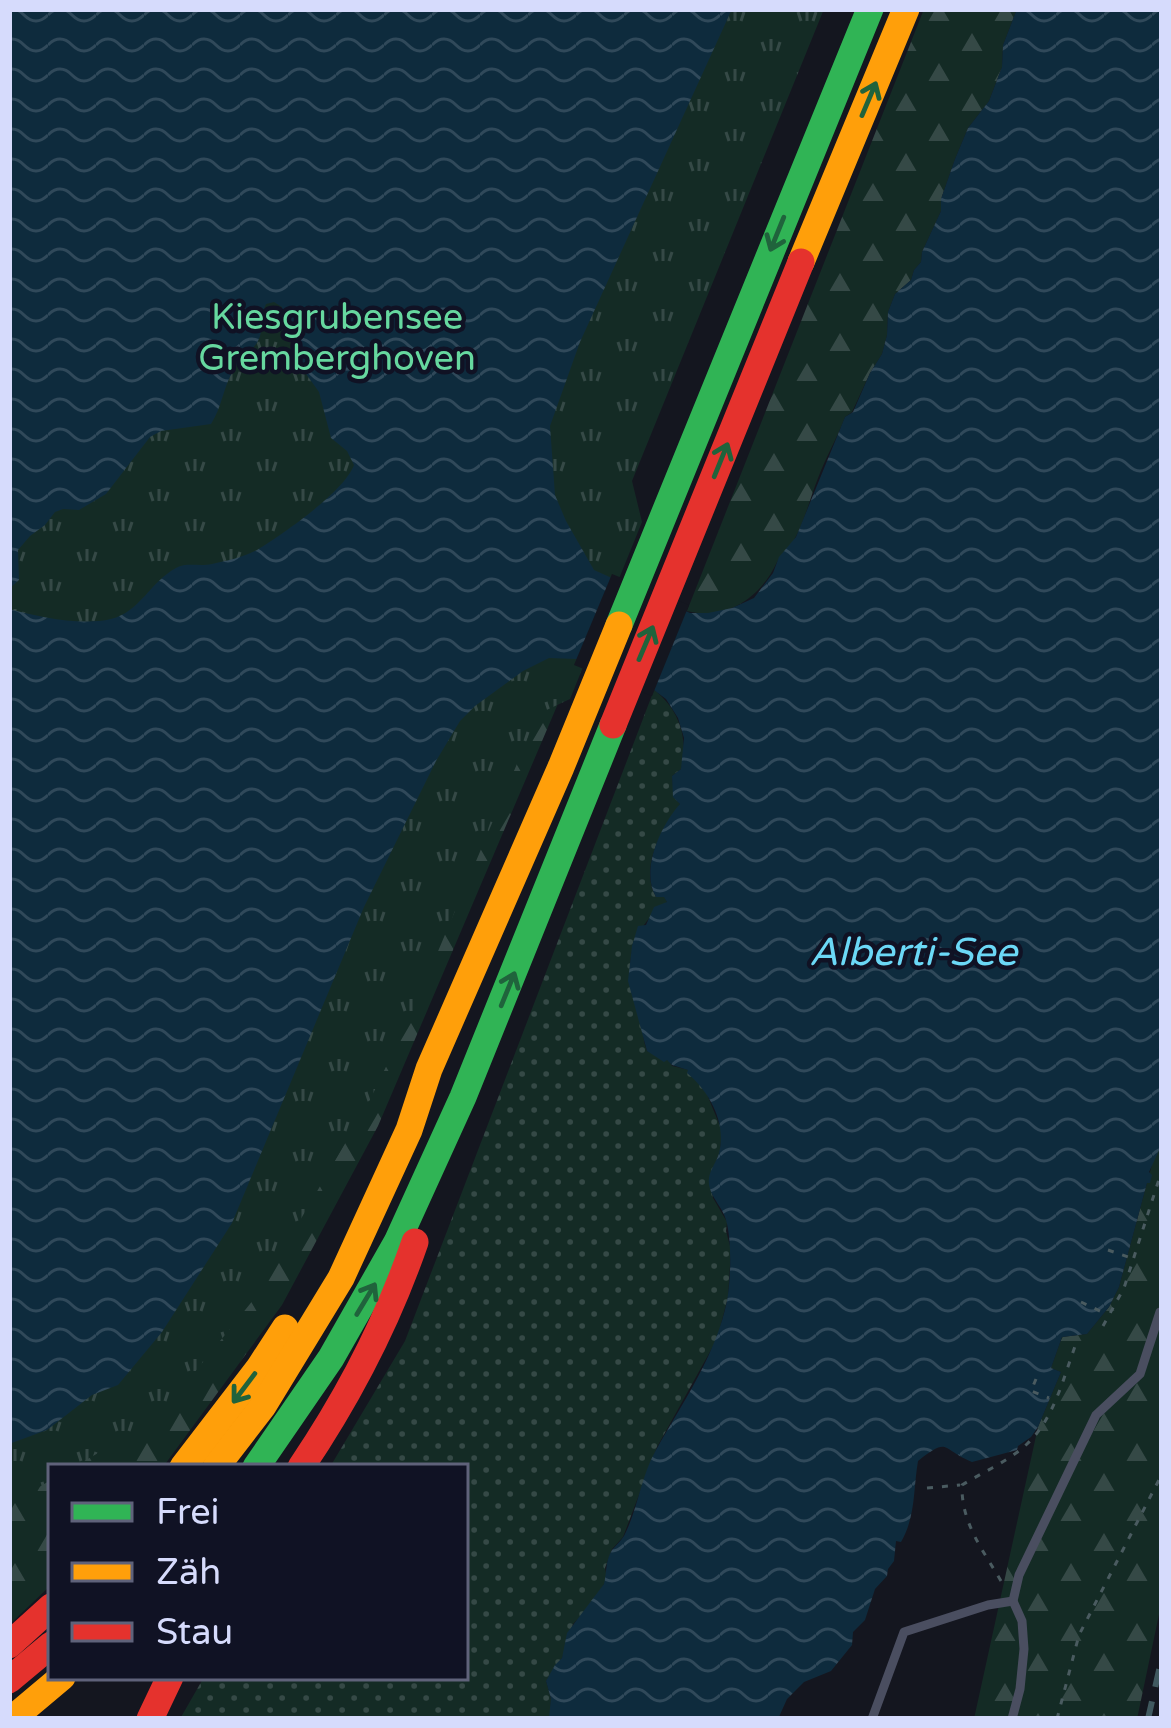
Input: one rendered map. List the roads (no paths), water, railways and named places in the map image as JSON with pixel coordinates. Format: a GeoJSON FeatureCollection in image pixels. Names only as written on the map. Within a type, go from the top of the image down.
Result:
{"type":"FeatureCollection","features":[{"type":"Feature","properties":{"kind":"highway"},"geometry":{"type":"LineString","coordinates":[[218,1464],[263,1406],[341,1278],[409,1130],[429,1069],[586,706],[870,9]]}},
{"type":"Feature","properties":{"kind":"highway"},"geometry":{"type":"LineString","coordinates":[[258,1464],[372,1291],[463,1097],[906,9]]}},
{"type":"Feature","properties":{"kind":"highway"},"geometry":{"type":"LineString","coordinates":[[185,1464],[290,1320],[429,1069]]}},
{"type":"Feature","properties":{"kind":"highway"},"geometry":{"type":"LineString","coordinates":[[304,1464],[346,1400],[396,1300],[463,1097]]}},
{"type":"Feature","properties":{"kind":"highway"},"geometry":{"type":"LineString","coordinates":[[9,1646],[48,1610]]}},
{"type":"Feature","properties":{"kind":"highway"},"geometry":{"type":"LineString","coordinates":[[9,1680],[48,1648]]}},
{"type":"Feature","properties":{"kind":"highway"},"geometry":{"type":"LineString","coordinates":[[12,1719],[58,1680]]}},
{"type":"Feature","properties":{"kind":"highway"},"geometry":{"type":"LineString","coordinates":[[150,1719],[169,1680]]}},
{"type":"Feature","properties":{"kind":"lane"},"geometry":{"type":"LineString","coordinates":[[1012,1719],[1024,1649],[1022,1621],[1012,1601],[1019,1575],[1096,1415],[1140,1374],[1160,1312]]}},
{"type":"Feature","properties":{"kind":"lane"},"geometry":{"type":"LineString","coordinates":[[872,1719],[904,1632],[1012,1601]]}},
{"type":"Feature","properties":{"kind":"water","name":"Alberti-See"},"geometry":{"type":"Polygon","coordinates":[[[9,9],[732,9],[580,342],[550,426],[555,495],[594,570],[690,613],[708,613],[754,598],[796,537],[845,417],[853,412],[882,354],[895,294],[921,262],[968,128],[989,101],[1017,9],[1162,9],[1162,1144],[1149,1172],[1150,1183],[1119,1287],[1087,1334],[1062,1337],[1051,1368],[1061,1372],[1038,1427],[1017,1450],[972,1462],[941,1447],[918,1461],[906,1532],[901,1542],[896,1541],[894,1561],[875,1589],[865,1620],[853,1632],[852,1645],[831,1671],[804,1682],[787,1699],[778,1719],[549,1717],[546,1681],[562,1658],[567,1633],[604,1584],[610,1554],[629,1526],[651,1460],[707,1359],[722,1321],[730,1271],[726,1220],[709,1184],[721,1142],[718,1119],[688,1070],[647,1051],[628,981],[638,926],[646,925],[654,907],[667,902],[656,897],[650,874],[660,836],[680,804],[673,797],[672,776],[681,769],[684,738],[678,718],[654,690],[577,659],[549,658],[523,671],[460,721],[364,907],[232,1223],[162,1332],[118,1385],[92,1395],[47,1430],[9,1444],[9,609],[73,621],[121,615],[176,568],[235,558],[268,543],[326,500],[354,465],[347,451],[331,438],[319,392],[284,326],[282,307],[266,304],[258,341],[235,367],[211,424],[150,437],[106,494],[79,510],[55,512],[18,550],[19,580],[9,589],[9,9]]]}},
{"type":"Feature","properties":{"kind":"railway"},"geometry":{"type":"LineString","coordinates":[[1148,1719],[1162,1657]]}},
{"type":"Feature","properties":{"kind":"park label","name":"Kiesgrubensee Gremberghoven"},"geometry":{"type":"Point","coordinates":[337,336]}}]}
